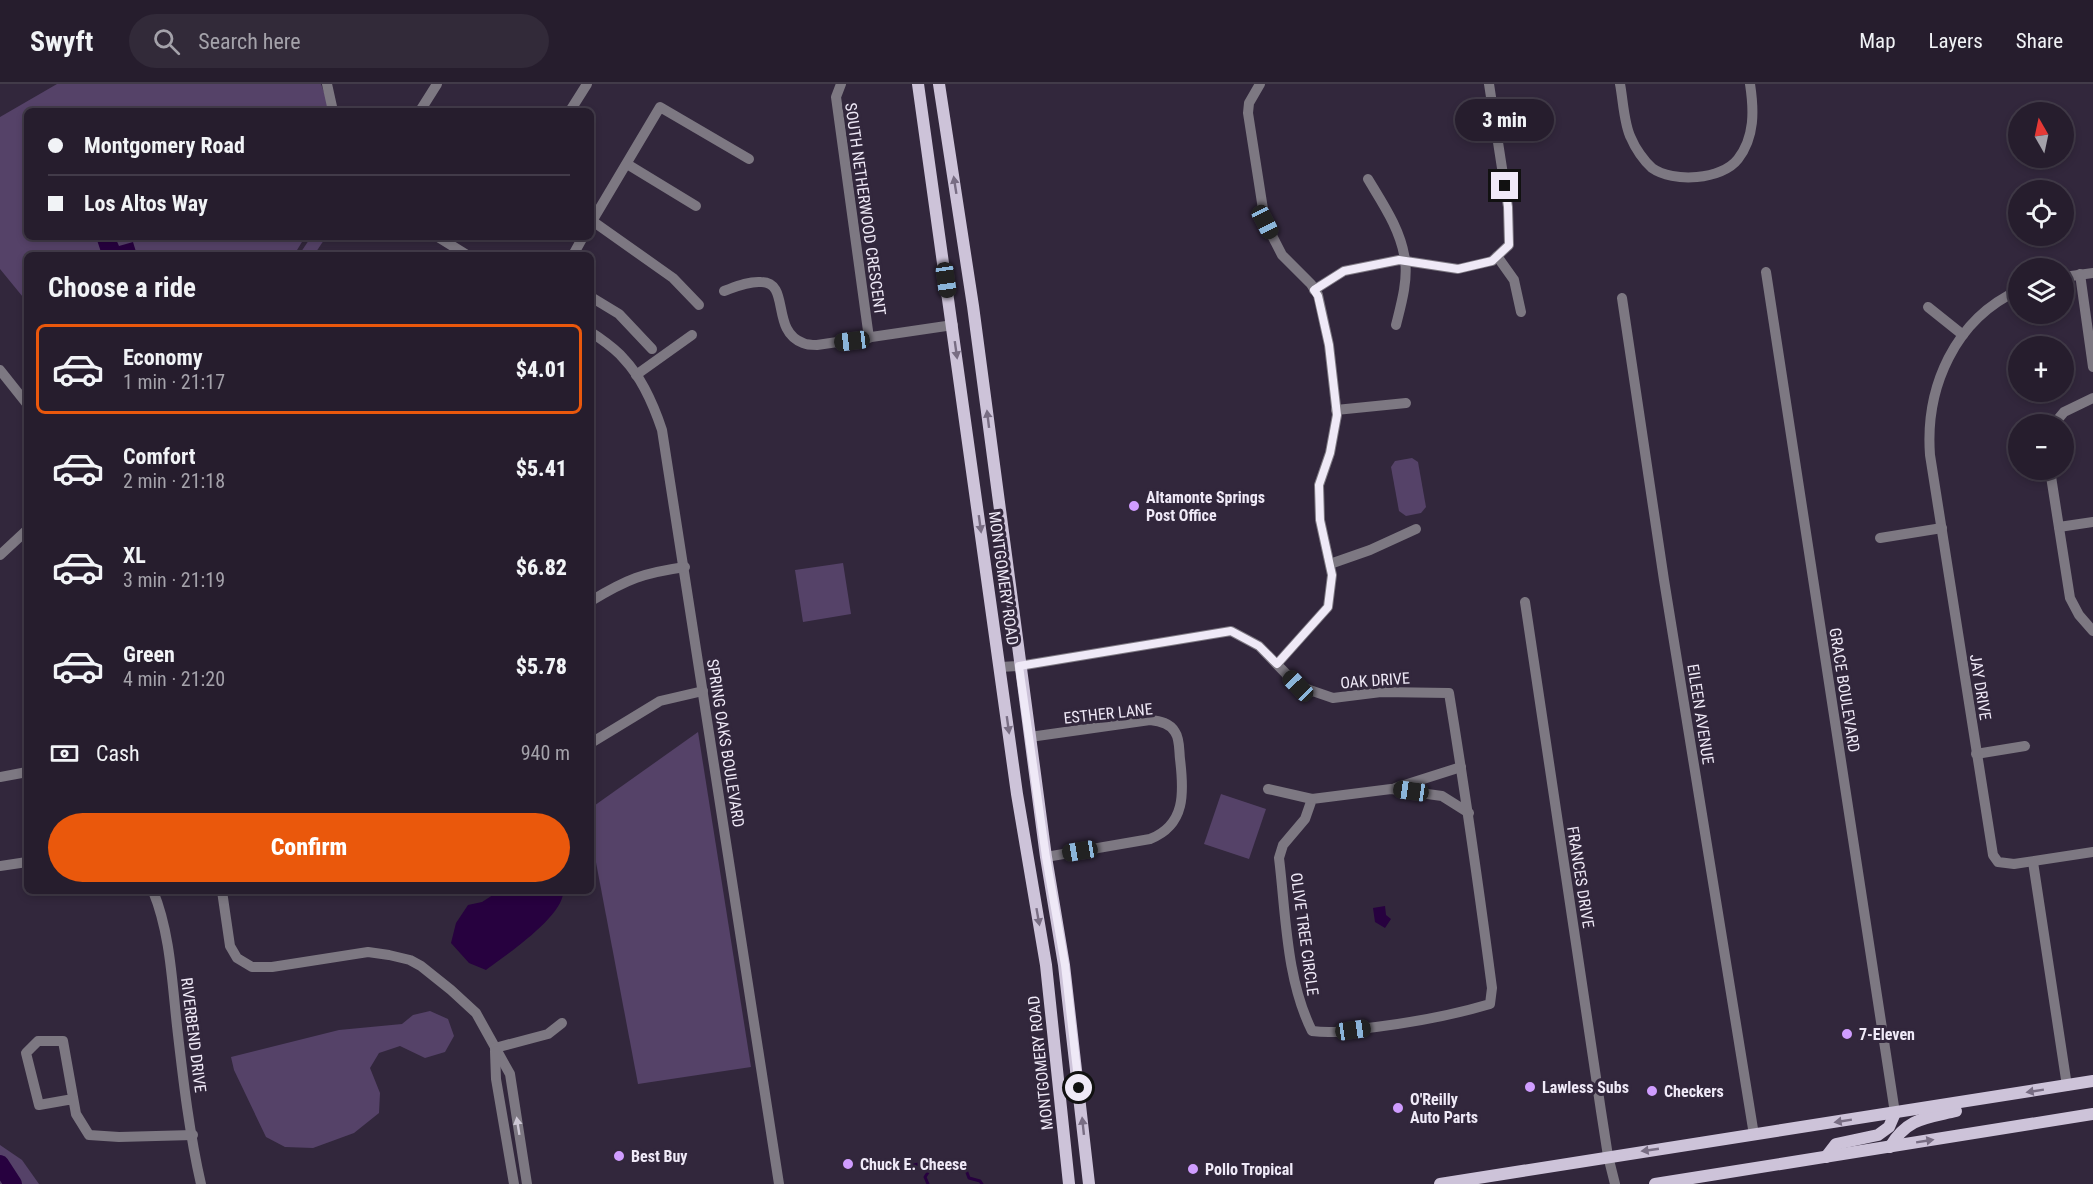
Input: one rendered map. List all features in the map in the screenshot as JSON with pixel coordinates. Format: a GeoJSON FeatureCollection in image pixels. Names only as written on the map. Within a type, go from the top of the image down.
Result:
{"type":"FeatureCollection","features":[{"type":"Feature","properties":{"kind":"main road","name":"MONTGOMERY ROAD"},"geometry":{"type":"LineString","coordinates":[[918,84],[1017,794],[1046,965],[1069,1184]]}},
{"type":"Feature","properties":{"kind":"main road","name":"MONTGOMERY ROAD"},"geometry":{"type":"LineString","coordinates":[[939,84],[973,306],[1046,857],[1065,965],[1089,1184]]}},
{"type":"Feature","properties":{"kind":"main road"},"geometry":{"type":"LineString","coordinates":[[937,213],[959,210]]}},
{"type":"Feature","properties":{"kind":"main road"},"geometry":{"type":"LineString","coordinates":[[972,466],[995,477]]}},
{"type":"Feature","properties":{"kind":"main road"},"geometry":{"type":"LineString","coordinates":[[1017,794],[1026,814],[1029,835],[1035,847],[1046,857]]}},
{"type":"Feature","properties":{"kind":"main road"},"geometry":{"type":"LineString","coordinates":[[1440,1184],[2093,1081]]}},
{"type":"Feature","properties":{"kind":"main road"},"geometry":{"type":"LineString","coordinates":[[1890,1147],[1903,1129],[1910,1124],[2006,1096]]}},
{"type":"Feature","properties":{"kind":"main road"},"geometry":{"type":"LineString","coordinates":[[1826,1157],[1836,1144],[1878,1135],[1889,1126],[1895,1113]]}},
{"type":"Feature","properties":{"kind":"main road"},"geometry":{"type":"LineString","coordinates":[[1655,1184],[2093,1114]]}},
{"type":"Feature","properties":{"kind":"street"},"geometry":{"type":"LineString","coordinates":[[327,84],[332,108]]}},
{"type":"Feature","properties":{"kind":"street"},"geometry":{"type":"LineString","coordinates":[[422,108],[438,84]]}},
{"type":"Feature","properties":{"kind":"street"},"geometry":{"type":"LineString","coordinates":[[572,108],[587,84]]}},
{"type":"Feature","properties":{"kind":"street","name":"SOUTH NETHERWOOD CRESCENT"},"geometry":{"type":"LineString","coordinates":[[841,84],[836,97],[869,338]]}},
{"type":"Feature","properties":{"kind":"street"},"geometry":{"type":"LineString","coordinates":[[1260,84],[1249,103],[1248,113],[1265,222],[1282,255],[1318,296],[1329,345],[1336,410],[1330,453],[1319,485],[1320,520],[1332,575],[1328,607],[1277,664]]}},
{"type":"Feature","properties":{"kind":"street"},"geometry":{"type":"LineString","coordinates":[[1314,290],[1344,271],[1399,260],[1458,269],[1492,261],[1509,245],[1508,207],[1489,84]]}},
{"type":"Feature","properties":{"kind":"street"},"geometry":{"type":"LineString","coordinates":[[1620,84],[1629,136],[1645,160],[1653,169],[1677,177],[1699,177],[1720,173],[1737,160],[1751,133],[1753,107],[1750,84]]}},
{"type":"Feature","properties":{"kind":"street"},"geometry":{"type":"LineString","coordinates":[[594,218],[660,107],[749,159]]}},
{"type":"Feature","properties":{"kind":"street"},"geometry":{"type":"LineString","coordinates":[[627,164],[696,206]]}},
{"type":"Feature","properties":{"kind":"street"},"geometry":{"type":"LineString","coordinates":[[1368,179],[1390,215],[1405,261],[1402,298],[1396,325]]}},
{"type":"Feature","properties":{"kind":"street"},"geometry":{"type":"LineString","coordinates":[[594,222],[673,278],[699,305]]}},
{"type":"Feature","properties":{"kind":"street"},"geometry":{"type":"LineString","coordinates":[[443,240],[462,252]]}},
{"type":"Feature","properties":{"kind":"street"},"geometry":{"type":"LineString","coordinates":[[1497,256],[1514,280],[1521,312]]}},
{"type":"Feature","properties":{"kind":"street","name":"GRACE BOULEVARD"},"geometry":{"type":"LineString","coordinates":[[1766,272],[1895,1113]]}},
{"type":"Feature","properties":{"kind":"street"},"geometry":{"type":"LineString","coordinates":[[2074,275],[2093,273]]}},
{"type":"Feature","properties":{"kind":"street"},"geometry":{"type":"LineString","coordinates":[[2080,274],[2093,367]]}},
{"type":"Feature","properties":{"kind":"street"},"geometry":{"type":"LineString","coordinates":[[724,291],[751,282],[764,281],[773,286],[779,294],[785,328],[803,343],[817,345],[953,325]]}},
{"type":"Feature","properties":{"kind":"street","name":"JAY DRIVE"},"geometry":{"type":"LineString","coordinates":[[2008,295],[1983,313],[1963,335],[1945,361],[1930,412],[1928,434],[1930,455],[1976,754],[1994,855],[1998,862],[2005,864],[2033,862],[2093,852]]}},
{"type":"Feature","properties":{"kind":"street","name":"EILEEN AVENUE"},"geometry":{"type":"LineString","coordinates":[[1622,298],[1666,591],[1754,1135]]}},
{"type":"Feature","properties":{"kind":"street"},"geometry":{"type":"LineString","coordinates":[[594,299],[619,314],[652,349]]}},
{"type":"Feature","properties":{"kind":"street"},"geometry":{"type":"LineString","coordinates":[[1928,307],[1963,335]]}},
{"type":"Feature","properties":{"kind":"street","name":"SPRING OAKS BOULEVARD"},"geometry":{"type":"LineString","coordinates":[[594,334],[625,359],[654,408],[662,430],[779,1184]]}},
{"type":"Feature","properties":{"kind":"street"},"geometry":{"type":"LineString","coordinates":[[636,375],[693,334]]}},
{"type":"Feature","properties":{"kind":"street"},"geometry":{"type":"LineString","coordinates":[[0,370],[24,400]]}},
{"type":"Feature","properties":{"kind":"street"},"geometry":{"type":"LineString","coordinates":[[2062,414],[2093,398]]}},
{"type":"Feature","properties":{"kind":"street"},"geometry":{"type":"LineString","coordinates":[[1336,410],[1406,403]]}},
{"type":"Feature","properties":{"kind":"street"},"geometry":{"type":"LineString","coordinates":[[2052,480],[2070,598],[2079,615],[2093,631]]}},
{"type":"Feature","properties":{"kind":"street"},"geometry":{"type":"LineString","coordinates":[[2060,527],[2093,522]]}},
{"type":"Feature","properties":{"kind":"street"},"geometry":{"type":"LineString","coordinates":[[1880,538],[1942,528]]}},
{"type":"Feature","properties":{"kind":"street"},"geometry":{"type":"LineString","coordinates":[[1330,564],[1370,550],[1416,529]]}},
{"type":"Feature","properties":{"kind":"street"},"geometry":{"type":"LineString","coordinates":[[0,555],[24,533]]}},
{"type":"Feature","properties":{"kind":"street"},"geometry":{"type":"LineString","coordinates":[[594,599],[634,577],[650,572],[685,567]]}},
{"type":"Feature","properties":{"kind":"street","name":"FRANCES DRIVE"},"geometry":{"type":"LineString","coordinates":[[1525,602],[1608,1156],[1615,1184]]}},
{"type":"Feature","properties":{"kind":"street","name":"OAK DRIVE"},"geometry":{"type":"LineString","coordinates":[[1000,667],[1019,666],[1231,631],[1259,646],[1298,686],[1333,698],[1381,692],[1449,693],[1461,767]]}},
{"type":"Feature","properties":{"kind":"street"},"geometry":{"type":"LineString","coordinates":[[594,741],[660,701],[703,691]]}},
{"type":"Feature","properties":{"kind":"street","name":"ESTHER LANE"},"geometry":{"type":"LineString","coordinates":[[1030,737],[1150,720],[1161,721],[1168,725],[1175,731],[1178,740],[1182,795],[1180,809],[1172,825],[1161,834],[1150,838],[1046,857]]}},
{"type":"Feature","properties":{"kind":"street"},"geometry":{"type":"LineString","coordinates":[[1976,754],[2025,746]]}},
{"type":"Feature","properties":{"kind":"street"},"geometry":{"type":"LineString","coordinates":[[1268,789],[1312,799],[1391,789],[1461,767]]}},
{"type":"Feature","properties":{"kind":"street","name":"OLIVE TREE CIRCLE"},"geometry":{"type":"LineString","coordinates":[[1312,799],[1305,819],[1283,845],[1279,858],[1291,961],[1301,1010],[1312,1031],[1331,1034],[1468,1011],[1490,1004],[1492,987],[1461,767]]}},
{"type":"Feature","properties":{"kind":"street"},"geometry":{"type":"LineString","coordinates":[[0,777],[24,773]]}},
{"type":"Feature","properties":{"kind":"street"},"geometry":{"type":"LineString","coordinates":[[1391,789],[1442,796],[1469,813]]}},
{"type":"Feature","properties":{"kind":"street"},"geometry":{"type":"LineString","coordinates":[[0,866],[24,862]]}},
{"type":"Feature","properties":{"kind":"street"},"geometry":{"type":"LineString","coordinates":[[2033,862],[2067,1086]]}},
{"type":"Feature","properties":{"kind":"street","name":"RIVERBEND DRIVE"},"geometry":{"type":"LineString","coordinates":[[154,894],[161,910],[194,1153],[201,1184]]}},
{"type":"Feature","properties":{"kind":"street"},"geometry":{"type":"LineString","coordinates":[[222,894],[230,946],[237,958],[252,967],[272,967],[368,952],[410,960],[451,990],[476,1013],[510,1074],[527,1184]]}},
{"type":"Feature","properties":{"kind":"street"},"geometry":{"type":"LineString","coordinates":[[495,1047],[548,1034],[562,1023]]}},
{"type":"Feature","properties":{"kind":"street"},"geometry":{"type":"LineString","coordinates":[[73,1099],[39,1105],[26,1053],[39,1041],[63,1041],[76,1114],[89,1135],[119,1137],[193,1135]]}},
{"type":"Feature","properties":{"kind":"street"},"geometry":{"type":"LineString","coordinates":[[495,1047],[496,1079],[514,1184]]}},
{"type":"Feature","properties":{"kind":"shaded area"},"geometry":{"type":"Polygon","coordinates":[[[57,84],[321,84],[330,108],[24,108],[24,240],[303,240],[296,252],[24,252],[24,298],[0,269],[0,117],[57,84]]]}},
{"type":"Feature","properties":{"kind":"shaded area"},"geometry":{"type":"Polygon","coordinates":[[[97,240],[116,240],[119,246],[133,242],[136,252],[101,252],[97,240]]]}},
{"type":"Feature","properties":{"kind":"shaded area"},"geometry":{"type":"Polygon","coordinates":[[[309,240],[324,240],[316,252],[301,252],[309,240]]]}},
{"type":"Feature","properties":{"kind":"shaded area"},"geometry":{"type":"Polygon","coordinates":[[[1412,458],[1418,462],[1426,507],[1421,513],[1406,516],[1399,511],[1391,467],[1395,461],[1412,458]]]}},
{"type":"Feature","properties":{"kind":"shaded area"},"geometry":{"type":"Polygon","coordinates":[[[843,563],[851,614],[803,622],[795,570],[843,563]]]}},
{"type":"Feature","properties":{"kind":"shaded area"},"geometry":{"type":"Polygon","coordinates":[[[698,732],[751,1067],[638,1084],[594,852],[594,806],[698,732]]]}},
{"type":"Feature","properties":{"kind":"shaded area"},"geometry":{"type":"Polygon","coordinates":[[[1221,794],[1266,809],[1249,859],[1204,844],[1221,794]]]}},
{"type":"Feature","properties":{"kind":"shaded area"},"geometry":{"type":"Polygon","coordinates":[[[494,894],[562,894],[561,901],[545,923],[486,970],[469,963],[451,943],[456,923],[468,905],[482,902],[494,894]]]}},
{"type":"Feature","properties":{"kind":"shaded area"},"geometry":{"type":"Polygon","coordinates":[[[1385,906],[1386,915],[1391,919],[1385,928],[1375,922],[1373,908],[1385,906]]]}},
{"type":"Feature","properties":{"kind":"shaded area"},"geometry":{"type":"Polygon","coordinates":[[[430,1011],[448,1019],[454,1036],[445,1052],[425,1058],[400,1046],[379,1053],[370,1068],[380,1093],[379,1113],[354,1133],[313,1148],[285,1147],[266,1137],[234,1070],[231,1057],[339,1030],[402,1024],[413,1015],[430,1011]]]}},
{"type":"Feature","properties":{"kind":"shaded area"},"geometry":{"type":"Polygon","coordinates":[[[0,1145],[22,1160],[39,1184],[0,1184],[0,1145]]]}},
{"type":"Feature","properties":{"kind":"waterway"},"geometry":{"type":"LineString","coordinates":[[929,1161],[936,1167],[954,1162],[966,1170],[969,1178],[980,1181],[982,1184]]}},
{"type":"Feature","properties":{"kind":"waterway"},"geometry":{"type":"LineString","coordinates":[[914,1165],[927,1162]]}},
{"type":"Feature","properties":{"kind":"waterway"},"geometry":{"type":"LineString","coordinates":[[0,1164],[13,1184]]}},
{"type":"Feature","properties":{"kind":"waterway"},"geometry":{"type":"LineString","coordinates":[[902,1167],[909,1165]]}},
{"type":"Feature","properties":{"kind":"waterway"},"geometry":{"type":"LineString","coordinates":[[928,1184],[925,1177],[931,1168]]}},
{"type":"Feature","properties":{"kind":"place","name":"Altamonte Springs Post Office"},"geometry":{"type":"Point","coordinates":[1134,506]}},
{"type":"Feature","properties":{"kind":"place","name":"7-Eleven"},"geometry":{"type":"Point","coordinates":[1847,1034]}},
{"type":"Feature","properties":{"kind":"place","name":"Lawless Subs"},"geometry":{"type":"Point","coordinates":[1530,1087]}},
{"type":"Feature","properties":{"kind":"place","name":"Checkers"},"geometry":{"type":"Point","coordinates":[1652,1091]}},
{"type":"Feature","properties":{"kind":"place","name":"O'Reilly Auto Parts"},"geometry":{"type":"Point","coordinates":[1398,1108]}},
{"type":"Feature","properties":{"kind":"place","name":"Best Buy"},"geometry":{"type":"Point","coordinates":[619,1156]}},
{"type":"Feature","properties":{"kind":"place","name":"Chuck E. Cheese"},"geometry":{"type":"Point","coordinates":[848,1164]}},
{"type":"Feature","properties":{"kind":"place","name":"Pollo Tropical"},"geometry":{"type":"Point","coordinates":[1193,1169]}},
{"type":"Feature","properties":{"kind":"route"},"geometry":{"type":"LineString","coordinates":[[1079,1088],[1065,965],[1046,857],[1019,666],[1231,631],[1259,646],[1277,664],[1328,607],[1332,575],[1320,520],[1319,485],[1330,453],[1337,415],[1329,345],[1318,296],[1314,290],[1344,271],[1399,260],[1458,269],[1492,261],[1509,245],[1505,186]]}}]}
